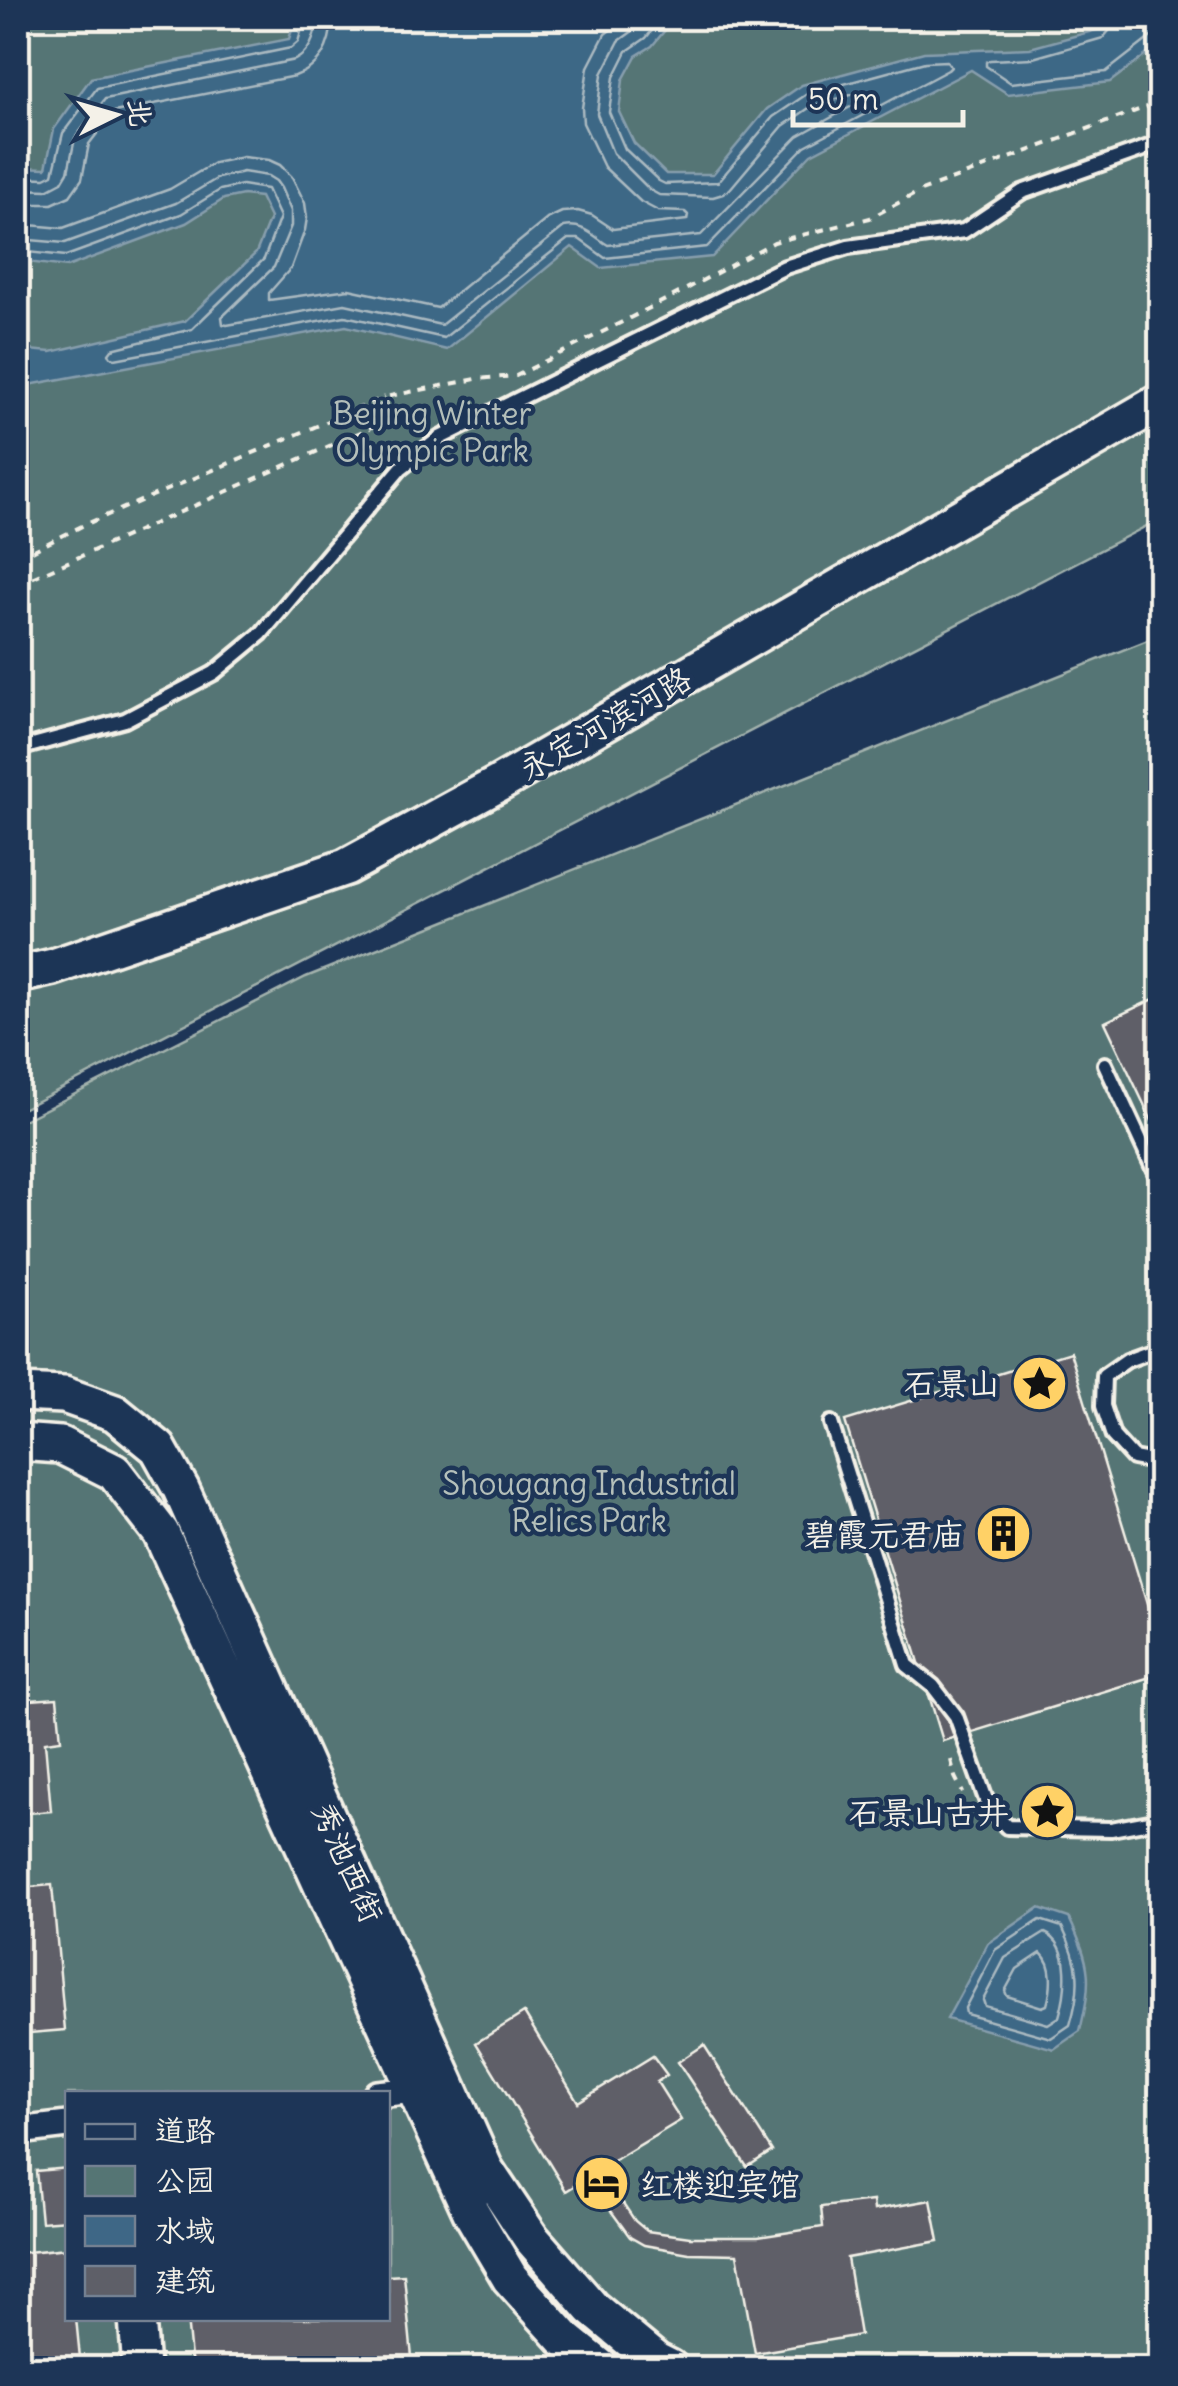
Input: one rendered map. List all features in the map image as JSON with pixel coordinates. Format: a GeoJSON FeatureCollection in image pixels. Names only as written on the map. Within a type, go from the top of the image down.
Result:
{"type":"FeatureCollection","features":[{"type":"Feature","properties":{"kind":"street","name":"永定河滨河路"},"geometry":{"type":"LineString","coordinates":[[18,975],[53,967],[346,867],[500,784],[1160,402]]}},
{"type":"Feature","properties":{"kind":"street","name":"秀池西街"},"geometry":{"type":"LineString","coordinates":[[18,1393],[64,1395],[115,1413],[158,1448],[180,1488],[429,2082],[472,2212],[510,2278],[564,2338],[601,2368]]}},
{"type":"Feature","properties":{"kind":"street","name":"秀池西街"},"geometry":{"type":"LineString","coordinates":[[18,1442],[60,1445],[114,1472],[161,1534],[429,2082],[530,2238],[592,2308],[670,2368]]}},
{"type":"Feature","properties":{"kind":"street"},"geometry":{"type":"LineString","coordinates":[[390,2091],[429,2082]]}},
{"type":"Feature","properties":{"kind":"street"},"geometry":{"type":"LineString","coordinates":[[18,2130],[65,2126]]}},
{"type":"Feature","properties":{"kind":"street"},"geometry":{"type":"LineString","coordinates":[[136,2321],[141,2368]]}},
{"type":"Feature","properties":{"kind":"lane"},"geometry":{"type":"LineString","coordinates":[[18,748],[126,720],[214,673],[261,634],[402,468],[440,438],[785,267],[848,247],[964,231],[1022,192],[1160,144]]}},
{"type":"Feature","properties":{"kind":"lane"},"geometry":{"type":"LineString","coordinates":[[1105,1064],[1160,1183]]}},
{"type":"Feature","properties":{"kind":"lane"},"geometry":{"type":"LineString","coordinates":[[1160,1348],[1126,1360],[1104,1376],[1102,1406],[1113,1436],[1133,1458],[1160,1464]]}},
{"type":"Feature","properties":{"kind":"lane"},"geometry":{"type":"LineString","coordinates":[[830,1423],[907,1665],[933,1686],[956,1716],[989,1808],[1007,1827],[1111,1830],[1160,1820]]}},
{"type":"Feature","properties":{"kind":"path"},"geometry":{"type":"LineString","coordinates":[[18,558],[385,397],[476,379],[516,376],[774,242],[870,218],[921,191],[1160,102]]}},
{"type":"Feature","properties":{"kind":"path"},"geometry":{"type":"LineString","coordinates":[[18,584],[388,420],[385,397]]}},
{"type":"Feature","properties":{"kind":"green space","name":"Beijing Winter Olympic Park"},"geometry":{"type":"Polygon","coordinates":[[[18,18],[1160,18],[1160,519],[18,1111],[18,18]]]}},
{"type":"Feature","properties":{"kind":"green space","name":"Shougang Industrial Relics Park"},"geometry":{"type":"Polygon","coordinates":[[[1160,635],[1160,2368],[18,2368],[18,1123],[306,977],[1160,635]]]}},
{"type":"Feature","properties":{"kind":"water"},"geometry":{"type":"Polygon","coordinates":[[[296,18],[675,18],[652,46],[636,56],[623,80],[619,112],[634,143],[666,174],[713,174],[767,109],[802,85],[924,52],[1030,48],[1100,29],[1100,18],[1160,18],[1160,37],[1154,49],[1110,82],[1008,94],[971,70],[811,154],[712,257],[601,268],[572,247],[447,350],[346,326],[18,387],[18,349],[51,352],[185,321],[256,253],[270,218],[260,197],[243,195],[224,199],[186,223],[67,267],[19,261],[18,167],[46,168],[54,129],[91,78],[289,39],[296,18]]]}},
{"type":"Feature","properties":{"kind":"water"},"geometry":{"type":"Polygon","coordinates":[[[1039,1908],[1069,1918],[1086,1961],[1087,1999],[1080,2031],[1054,2049],[947,2019],[988,1943],[1039,1908]]]}},
{"type":"Feature","properties":{"kind":"building"},"geometry":{"type":"Polygon","coordinates":[[[1160,996],[1160,1138],[1105,1022],[1160,996]]]}},
{"type":"Feature","properties":{"kind":"building","name":"碧霞元君庙"},"geometry":{"type":"Polygon","coordinates":[[[1070,1352],[1160,1647],[1160,1674],[943,1741],[845,1421],[1070,1352]]]}},
{"type":"Feature","properties":{"kind":"building"},"geometry":{"type":"Polygon","coordinates":[[[57,1698],[61,1740],[45,1742],[51,1811],[18,1814],[18,1701],[57,1698]]]}},
{"type":"Feature","properties":{"kind":"building"},"geometry":{"type":"Polygon","coordinates":[[[52,1885],[65,2030],[18,2034],[18,1888],[52,1885]]]}},
{"type":"Feature","properties":{"kind":"building","name":"红楼迎宾馆"},"geometry":{"type":"Polygon","coordinates":[[[524,2013],[578,2102],[653,2056],[667,2075],[657,2082],[681,2120],[600,2169],[635,2221],[647,2231],[690,2237],[758,2237],[823,2227],[821,2207],[873,2201],[874,2210],[931,2200],[939,2241],[847,2258],[860,2335],[755,2353],[737,2254],[689,2253],[644,2245],[630,2237],[587,2178],[566,2191],[476,2043],[524,2013]]]}},
{"type":"Feature","properties":{"kind":"building"},"geometry":{"type":"Polygon","coordinates":[[[704,2045],[772,2151],[747,2167],[678,2062],[704,2045]]]}},
{"type":"Feature","properties":{"kind":"building"},"geometry":{"type":"Polygon","coordinates":[[[65,2168],[65,2220],[41,2222],[36,2171],[65,2168]]]}},
{"type":"Feature","properties":{"kind":"building"},"geometry":{"type":"Polygon","coordinates":[[[65,2248],[65,2321],[76,2321],[81,2368],[18,2368],[18,2253],[65,2248]]]}},
{"type":"Feature","properties":{"kind":"building"},"geometry":{"type":"Polygon","coordinates":[[[404,2275],[413,2368],[192,2368],[187,2321],[390,2321],[390,2276],[404,2275]]]}},
{"type":"Feature","properties":{"kind":"place","name":"石景山"},"geometry":{"type":"Point","coordinates":[1039,1383]}},
{"type":"Feature","properties":{"kind":"place","name":"碧霞元君庙"},"geometry":{"type":"Point","coordinates":[1003,1534]}},
{"type":"Feature","properties":{"kind":"place","name":"石景山古井"},"geometry":{"type":"Point","coordinates":[1048,1812]}},
{"type":"Feature","properties":{"kind":"place","name":"红楼迎宾馆"},"geometry":{"type":"Point","coordinates":[601,2184]}}]}
